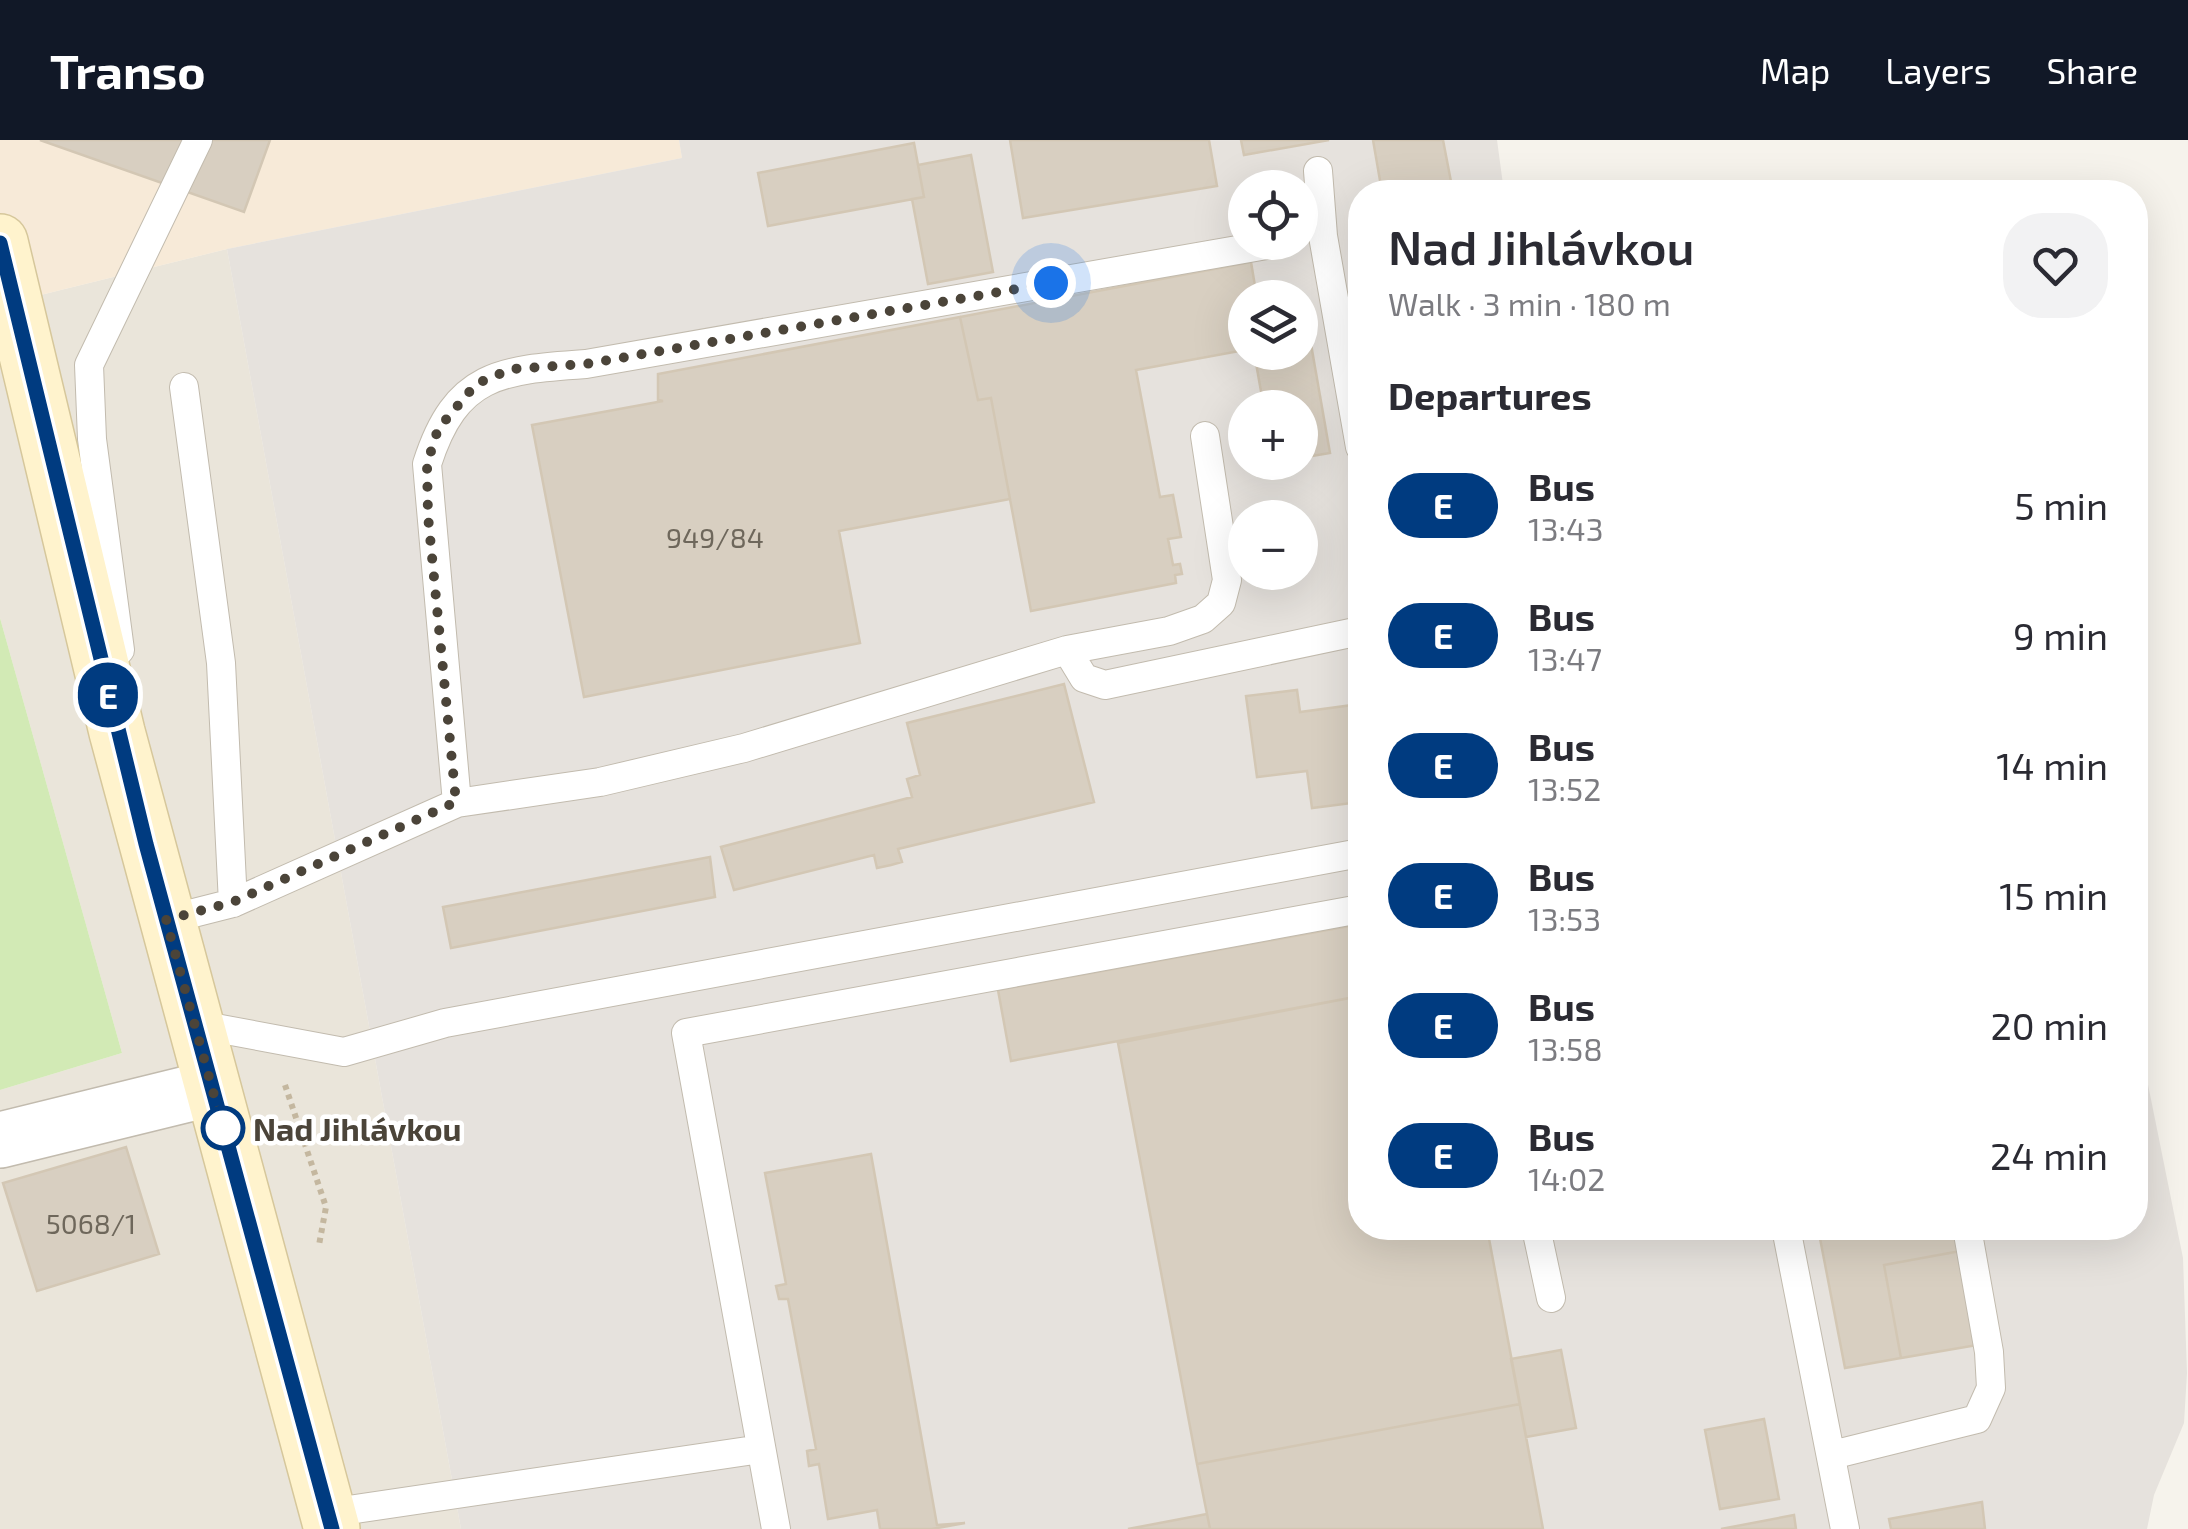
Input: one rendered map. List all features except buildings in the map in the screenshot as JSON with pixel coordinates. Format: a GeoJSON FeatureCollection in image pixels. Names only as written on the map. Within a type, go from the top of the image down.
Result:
{"type":"FeatureCollection","features":[{"type":"Feature","properties":{"kind":"main road"},"geometry":{"type":"LineString","coordinates":[[0,242],[117,732],[330,1521]]}},
{"type":"Feature","properties":{"kind":"street"},"geometry":{"type":"LineString","coordinates":[[0,1140],[212,1088]]}},
{"type":"Feature","properties":{"kind":"lane"},"geometry":{"type":"LineString","coordinates":[[117,732],[120,645],[92,438],[89,366],[198,140]]}},
{"type":"Feature","properties":{"kind":"lane"},"geometry":{"type":"LineString","coordinates":[[456,802],[428,516],[427,464],[438,429],[476,384],[511,369],[586,364],[1228,252]]}},
{"type":"Feature","properties":{"kind":"lane"},"geometry":{"type":"LineString","coordinates":[[1316,260],[1348,396]]}},
{"type":"Feature","properties":{"kind":"lane"},"geometry":{"type":"LineString","coordinates":[[184,387],[221,663],[233,902]]}},
{"type":"Feature","properties":{"kind":"lane"},"geometry":{"type":"LineString","coordinates":[[166,920],[233,902],[456,802],[600,782],[726,752],[1067,650],[1170,631],[1202,619],[1221,603],[1227,580],[1205,436]]}},
{"type":"Feature","properties":{"kind":"lane"},"geometry":{"type":"LineString","coordinates":[[1067,650],[1084,678],[1105,685],[1348,634]]}},
{"type":"Feature","properties":{"kind":"lane"},"geometry":{"type":"LineString","coordinates":[[194,1024],[344,1052],[445,1022],[1348,854]]}},
{"type":"Feature","properties":{"kind":"lane"},"geometry":{"type":"LineString","coordinates":[[776,1529],[686,1033],[1348,911]]}},
{"type":"Feature","properties":{"kind":"lane"},"geometry":{"type":"LineString","coordinates":[[1538,1240],[1550,1298]]}},
{"type":"Feature","properties":{"kind":"lane"},"geometry":{"type":"LineString","coordinates":[[1788,1240],[1845,1529]]}},
{"type":"Feature","properties":{"kind":"lane"},"geometry":{"type":"LineString","coordinates":[[1832,1456],[1977,1419],[1991,1388],[1990,1352],[1969,1240]]}},
{"type":"Feature","properties":{"kind":"lane"},"geometry":{"type":"LineString","coordinates":[[330,1521],[761,1449]]}},
{"type":"Feature","properties":{"kind":"shaded area"},"geometry":{"type":"Polygon","coordinates":[[[0,140],[679,140],[682,158],[227,249],[0,305],[0,140]]]}},
{"type":"Feature","properties":{"kind":"shaded area"},"geometry":{"type":"Polygon","coordinates":[[[679,140],[1497,140],[1502,180],[1348,180],[1348,1240],[2148,1240],[2148,1084],[2183,1258],[2187,1373],[2184,1423],[2154,1495],[2147,1529],[461,1529],[227,249],[682,158],[679,140]]]}},
{"type":"Feature","properties":{"kind":"shaded area"},"geometry":{"type":"Polygon","coordinates":[[[227,249],[461,1529],[0,1529],[0,1090],[122,1053],[0,618],[0,305],[227,249]]]}},
{"type":"Feature","properties":{"kind":"green space"},"geometry":{"type":"Polygon","coordinates":[[[0,618],[122,1053],[0,1090],[0,618]]]}},
{"type":"Feature","properties":{"kind":"bus line","name":"E"},"geometry":{"type":"LineString","coordinates":[[0,243],[117,732],[332,1529]]}},
{"type":"Feature","properties":{"kind":"place","name":"Nad Jihlávkou"},"geometry":{"type":"Point","coordinates":[223,1128]}},
{"type":"Feature","properties":{"kind":"route"},"geometry":{"type":"LineString","coordinates":[[223,1128],[166,920],[233,902],[456,802],[428,516],[427,464],[438,429],[460,398],[476,384],[511,369],[586,364],[1051,283]]}}]}
